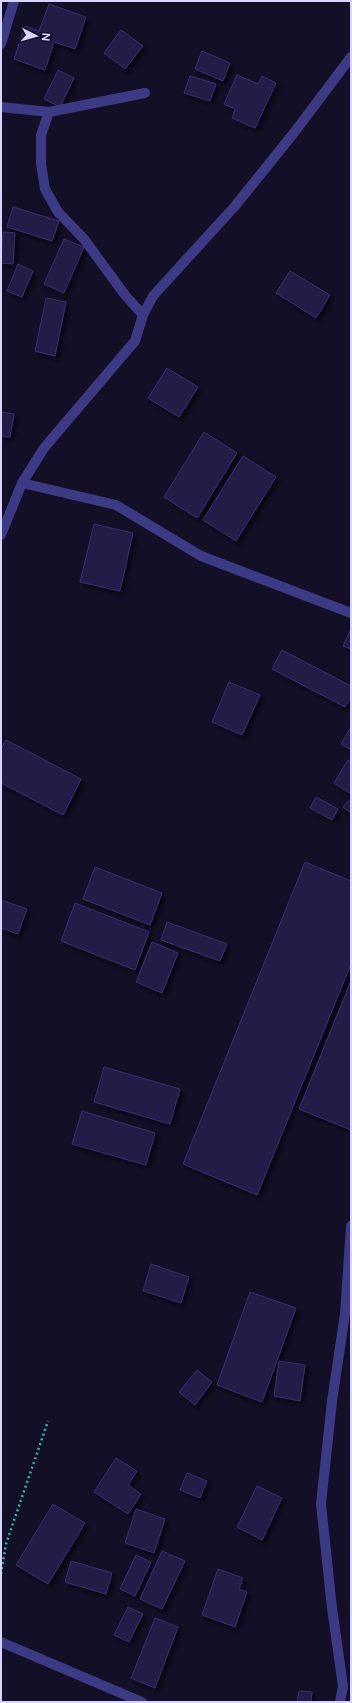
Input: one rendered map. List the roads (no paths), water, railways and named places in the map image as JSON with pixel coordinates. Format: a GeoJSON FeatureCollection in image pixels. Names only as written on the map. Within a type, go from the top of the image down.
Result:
{"type":"FeatureCollection","features":[{"type":"Feature","properties":{"kind":"street"},"geometry":{"type":"LineString","coordinates":[[1,44],[14,1]]}},
{"type":"Feature","properties":{"kind":"street"},"geometry":{"type":"LineString","coordinates":[[1,535],[22,483],[44,448],[135,341],[143,315],[153,296],[235,206],[298,128],[351,57]]}},
{"type":"Feature","properties":{"kind":"street"},"geometry":{"type":"LineString","coordinates":[[1,107],[49,112],[145,93]]}},
{"type":"Feature","properties":{"kind":"street"},"geometry":{"type":"LineString","coordinates":[[49,112],[41,135],[41,164],[45,189],[58,212],[84,239],[125,295],[143,315]]}},
{"type":"Feature","properties":{"kind":"street"},"geometry":{"type":"LineString","coordinates":[[22,483],[116,505],[201,556],[351,613]]}},
{"type":"Feature","properties":{"kind":"street"},"geometry":{"type":"LineString","coordinates":[[340,1702],[343,1686],[332,1608],[321,1504],[332,1401],[345,1314],[351,1226]]}},
{"type":"Feature","properties":{"kind":"street"},"geometry":{"type":"LineString","coordinates":[[1,1642],[142,1702]]}},
{"type":"Feature","properties":{"kind":"street"},"geometry":{"type":"LineString","coordinates":[[343,1686],[351,1676]]}}]}
